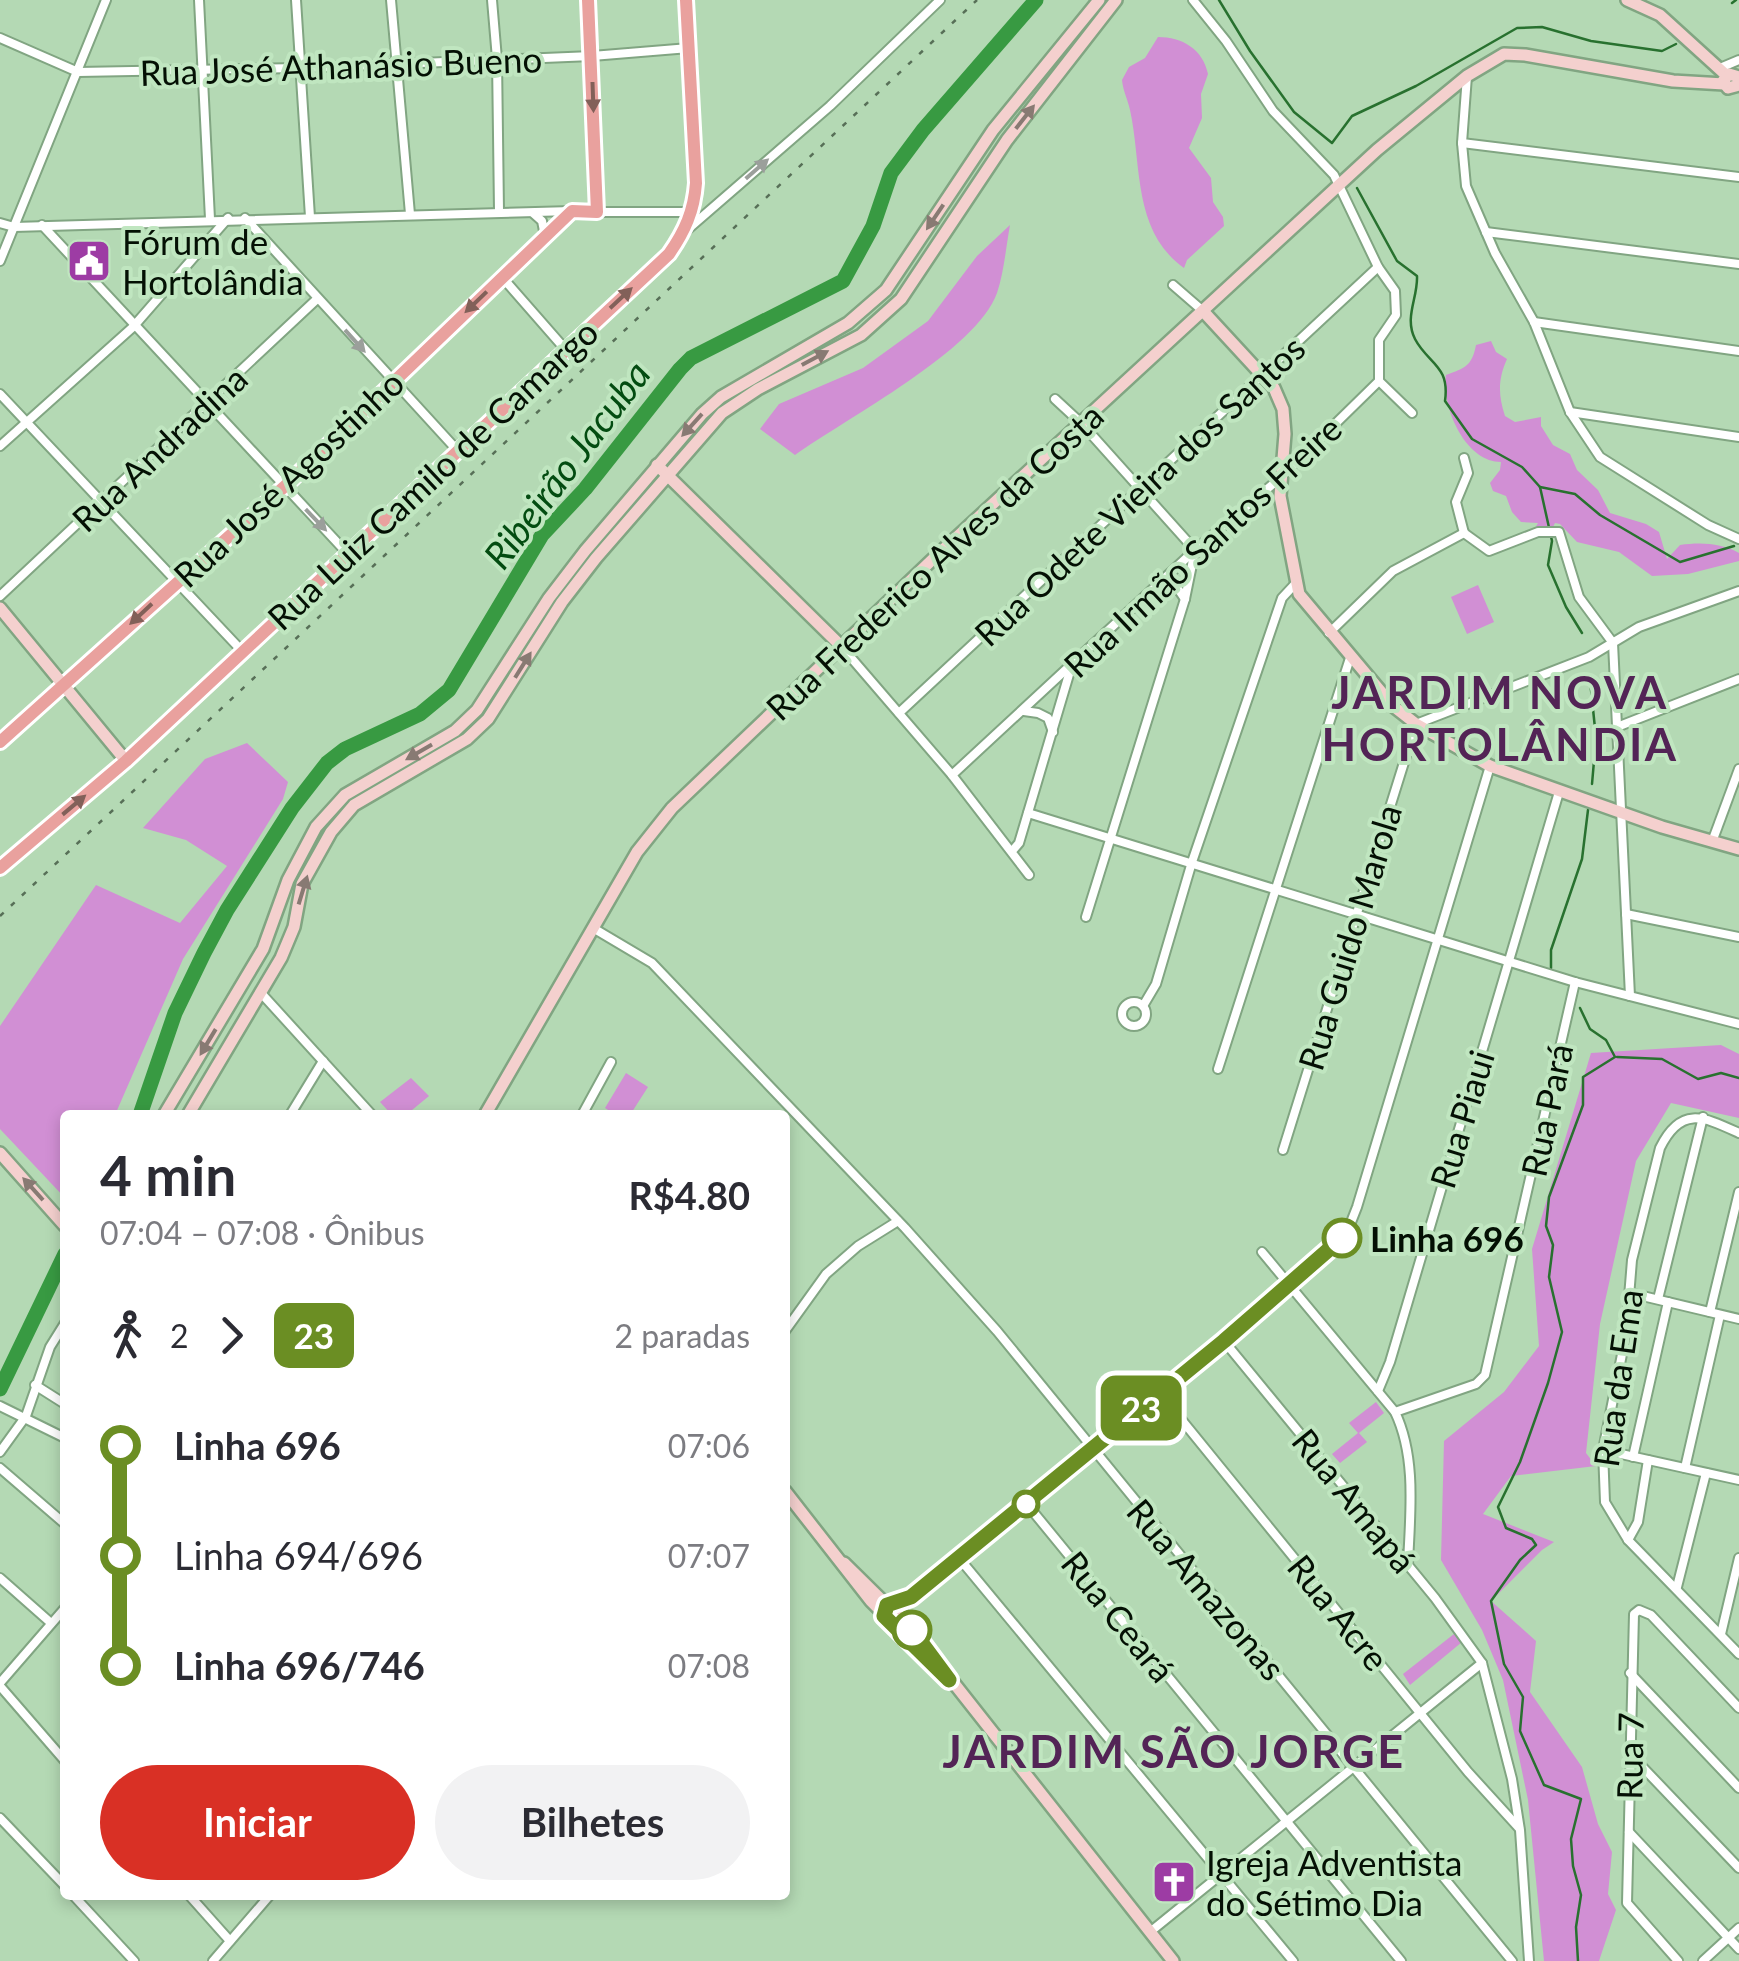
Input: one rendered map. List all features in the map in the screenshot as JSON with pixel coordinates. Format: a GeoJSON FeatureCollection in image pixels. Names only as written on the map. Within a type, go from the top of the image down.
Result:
{"type":"FeatureCollection","features":[{"type":"Feature","properties":{"kind":"main road"},"geometry":{"type":"LineString","coordinates":[[572,211],[597,212],[588,0]]}},
{"type":"Feature","properties":{"kind":"main road","name":"Rua Luiz Camilo de Camargo"},"geometry":{"type":"LineString","coordinates":[[1,866],[126,761],[669,254],[684,233],[692,212],[696,183],[686,0]]}},
{"type":"Feature","properties":{"kind":"main road","name":"Rua José Agostinho"},"geometry":{"type":"LineString","coordinates":[[0,742],[284,487],[572,211]]}},
{"type":"Feature","properties":{"kind":"street"},"geometry":{"type":"LineString","coordinates":[[0,261],[106,0]]}},
{"type":"Feature","properties":{"kind":"street"},"geometry":{"type":"LineString","coordinates":[[199,0],[210,220]]}},
{"type":"Feature","properties":{"kind":"street"},"geometry":{"type":"LineString","coordinates":[[296,0],[310,217]]}},
{"type":"Feature","properties":{"kind":"street"},"geometry":{"type":"LineString","coordinates":[[391,0],[410,214]]}},
{"type":"Feature","properties":{"kind":"street"},"geometry":{"type":"LineString","coordinates":[[492,0],[497,59],[498,211]]}},
{"type":"Feature","properties":{"kind":"street"},"geometry":{"type":"LineString","coordinates":[[684,233],[830,106],[940,0]]}},
{"type":"Feature","properties":{"kind":"street"},"geometry":{"type":"LineString","coordinates":[[167,1110],[250,969],[275,920],[288,880],[316,827],[345,795],[456,731],[478,710],[548,598],[657,466],[722,396],[848,323],[886,290],[993,130],[1098,0]]}},
{"type":"Feature","properties":{"kind":"street"},"geometry":{"type":"LineString","coordinates":[[191,1110],[268,980],[294,927],[302,884],[331,832],[354,805],[468,739],[488,719],[562,602],[722,414],[758,389],[860,334],[901,299],[1007,140],[1116,0]]}},
{"type":"Feature","properties":{"kind":"street"},"geometry":{"type":"LineString","coordinates":[[1192,0],[1240,60],[1273,110],[1334,175],[1378,267],[1394,291],[1392,326],[1380,340],[1380,381],[1412,413]]}},
{"type":"Feature","properties":{"kind":"street"},"geometry":{"type":"LineString","coordinates":[[1627,0],[1644,3],[1660,15],[1727,76],[1739,60]]}},
{"type":"Feature","properties":{"kind":"street","name":"Rua José Athanásio Bueno"},"geometry":{"type":"LineString","coordinates":[[0,38],[78,72],[300,68],[592,56],[688,48]]}},
{"type":"Feature","properties":{"kind":"street","name":"Rua Frederico Alves da Costa"},"geometry":{"type":"LineString","coordinates":[[488,1110],[637,852],[672,808],[841,646],[1338,186],[1467,76],[1504,54],[1525,54],[1673,81],[1727,76],[1732,89],[1739,85]]}},
{"type":"Feature","properties":{"kind":"street"},"geometry":{"type":"LineString","coordinates":[[1467,76],[1462,143],[1466,186],[1534,322],[1570,412],[1600,458],[1708,525],[1739,539]]}},
{"type":"Feature","properties":{"kind":"street"},"geometry":{"type":"LineString","coordinates":[[1462,143],[1739,178]]}},
{"type":"Feature","properties":{"kind":"street"},"geometry":{"type":"LineString","coordinates":[[529,210],[542,221],[545,236]]}},
{"type":"Feature","properties":{"kind":"street"},"geometry":{"type":"LineString","coordinates":[[0,223],[14,227],[572,211]]}},
{"type":"Feature","properties":{"kind":"street"},"geometry":{"type":"LineString","coordinates":[[597,212],[709,211]]}},
{"type":"Feature","properties":{"kind":"street"},"geometry":{"type":"LineString","coordinates":[[0,446],[133,326],[228,218]]}},
{"type":"Feature","properties":{"kind":"street"},"geometry":{"type":"LineString","coordinates":[[245,218],[457,450]]}},
{"type":"Feature","properties":{"kind":"street"},"geometry":{"type":"LineString","coordinates":[[42,225],[348,554]]}},
{"type":"Feature","properties":{"kind":"street"},"geometry":{"type":"LineString","coordinates":[[1486,232],[1739,264]]}},
{"type":"Feature","properties":{"kind":"street","name":"Rua Odete Vieira dos Santos"},"geometry":{"type":"LineString","coordinates":[[899,713],[1378,267]]}},
{"type":"Feature","properties":{"kind":"street"},"geometry":{"type":"LineString","coordinates":[[502,277],[565,349]]}},
{"type":"Feature","properties":{"kind":"street"},"geometry":{"type":"LineString","coordinates":[[1173,285],[1274,388],[1283,409],[1285,434],[1279,478],[1299,594],[1393,706],[1416,724],[1490,766],[1739,849]]}},
{"type":"Feature","properties":{"kind":"street","name":"Rua Andradina"},"geometry":{"type":"LineString","coordinates":[[0,596],[317,300]]}},
{"type":"Feature","properties":{"kind":"street"},"geometry":{"type":"LineString","coordinates":[[1534,322],[1739,351]]}},
{"type":"Feature","properties":{"kind":"street","name":"Rua Irmão Santos Freire"},"geometry":{"type":"LineString","coordinates":[[952,775],[1380,381]]}},
{"type":"Feature","properties":{"kind":"street"},"geometry":{"type":"LineString","coordinates":[[0,394],[242,652]]}},
{"type":"Feature","properties":{"kind":"street"},"geometry":{"type":"LineString","coordinates":[[1055,399],[1194,550],[1185,600],[1086,917]]}},
{"type":"Feature","properties":{"kind":"street"},"geometry":{"type":"LineString","coordinates":[[1570,412],[1739,438]]}},
{"type":"Feature","properties":{"kind":"street"},"geometry":{"type":"LineString","coordinates":[[1464,458],[1468,473],[1456,502],[1464,532],[1489,551],[1538,532],[1555,531],[1561,535],[1579,597],[1613,643],[1630,996]]}},
{"type":"Feature","properties":{"kind":"street"},"geometry":{"type":"LineString","coordinates":[[657,466],[841,646],[952,775],[1029,875]]}},
{"type":"Feature","properties":{"kind":"street"},"geometry":{"type":"LineString","coordinates":[[1329,633],[1392,571],[1464,532]]}},
{"type":"Feature","properties":{"kind":"street"},"geometry":{"type":"LineString","coordinates":[[1143,1006],[1156,984],[1192,862],[1282,598],[1296,582]]}},
{"type":"Feature","properties":{"kind":"street"},"geometry":{"type":"LineString","coordinates":[[1158,584],[1176,586],[1185,600]]}},
{"type":"Feature","properties":{"kind":"street"},"geometry":{"type":"LineString","coordinates":[[1416,724],[1590,656],[1639,627],[1739,590]]}},
{"type":"Feature","properties":{"kind":"street"},"geometry":{"type":"LineString","coordinates":[[0,608],[126,761]]}},
{"type":"Feature","properties":{"kind":"street"},"geometry":{"type":"LineString","coordinates":[[1218,1070],[1350,658]]}},
{"type":"Feature","properties":{"kind":"street"},"geometry":{"type":"LineString","coordinates":[[1013,850],[1019,843],[1072,666]]}},
{"type":"Feature","properties":{"kind":"street"},"geometry":{"type":"LineString","coordinates":[[1617,727],[1739,680]]}},
{"type":"Feature","properties":{"kind":"street","name":"Rua Irmão Santos Freire"},"geometry":{"type":"LineString","coordinates":[[1024,712],[1048,718],[1053,733]]}},
{"type":"Feature","properties":{"kind":"street","name":"Rua Guido Marola"},"geometry":{"type":"LineString","coordinates":[[1283,1150],[1416,724]]}},
{"type":"Feature","properties":{"kind":"street"},"geometry":{"type":"LineString","coordinates":[[886,1611],[911,1597],[1026,1504],[1289,1287],[1346,1235],[1490,766]]}},
{"type":"Feature","properties":{"kind":"street"},"geometry":{"type":"LineString","coordinates":[[1712,842],[1739,769]]}},
{"type":"Feature","properties":{"kind":"street","name":"Rua Piaui"},"geometry":{"type":"LineString","coordinates":[[1378,1392],[1559,792]]}},
{"type":"Feature","properties":{"kind":"street"},"geometry":{"type":"LineString","coordinates":[[1028,813],[1574,982],[1739,1024]]}},
{"type":"Feature","properties":{"kind":"street"},"geometry":{"type":"LineString","coordinates":[[1626,914],[1739,938]]}},
{"type":"Feature","properties":{"kind":"street","name":"Rua Amazonas"},"geometry":{"type":"LineString","coordinates":[[593,928],[652,963],[898,1221],[997,1331],[1512,1961]]}},
{"type":"Feature","properties":{"kind":"street"},"geometry":{"type":"LineString","coordinates":[[250,969],[268,980]]}},
{"type":"Feature","properties":{"kind":"street","name":"Rua Pará"},"geometry":{"type":"LineString","coordinates":[[1395,1412],[1476,1384],[1485,1375],[1574,982]]}},
{"type":"Feature","properties":{"kind":"street"},"geometry":{"type":"LineString","coordinates":[[236,993],[257,999],[367,1110]]}},
{"type":"Feature","properties":{"kind":"street"},"geometry":{"type":"LineString","coordinates":[[293,1110],[322,1061]]}},
{"type":"Feature","properties":{"kind":"street"},"geometry":{"type":"LineString","coordinates":[[585,1110],[612,1062]]}},
{"type":"Feature","properties":{"kind":"street"},"geometry":{"type":"LineString","coordinates":[[1658,1299],[1703,1118],[1739,1133]]}},
{"type":"Feature","properties":{"kind":"street","name":"Rua da Ema"},"geometry":{"type":"LineString","coordinates":[[1703,1118],[1680,1122],[1660,1148],[1632,1260],[1626,1334],[1603,1450],[1604,1502],[1628,1540],[1739,1654]]}},
{"type":"Feature","properties":{"kind":"street"},"geometry":{"type":"LineString","coordinates":[[0,1153],[60,1220]]}},
{"type":"Feature","properties":{"kind":"street"},"geometry":{"type":"LineString","coordinates":[[1686,1468],[1739,1192]]}},
{"type":"Feature","properties":{"kind":"street"},"geometry":{"type":"LineString","coordinates":[[790,1324],[826,1274],[858,1246],[898,1221]]}},
{"type":"Feature","properties":{"kind":"street"},"geometry":{"type":"LineString","coordinates":[[1262,1252],[1395,1412],[1404,1431],[1408,1564]]}},
{"type":"Feature","properties":{"kind":"street"},"geometry":{"type":"LineString","coordinates":[[1630,1293],[1739,1319]]}},
{"type":"Feature","properties":{"kind":"street"},"geometry":{"type":"LineString","coordinates":[[1633,1456],[1668,1302]]}},
{"type":"Feature","properties":{"kind":"street"},"geometry":{"type":"LineString","coordinates":[[0,1452],[26,1416],[50,1347],[60,1330]]}},
{"type":"Feature","properties":{"kind":"street","name":"Rua Amapá"},"geometry":{"type":"LineString","coordinates":[[1224,1341],[1408,1564],[1482,1663]]}},
{"type":"Feature","properties":{"kind":"street"},"geometry":{"type":"LineString","coordinates":[[35,1385],[60,1401]]}},
{"type":"Feature","properties":{"kind":"street","name":"Rua Acre"},"geometry":{"type":"LineString","coordinates":[[1159,1392],[1520,1830]]}},
{"type":"Feature","properties":{"kind":"street"},"geometry":{"type":"LineString","coordinates":[[2,1407],[60,1435]]}},
{"type":"Feature","properties":{"kind":"street"},"geometry":{"type":"LineString","coordinates":[[1603,1450],[1738,1480],[1739,1468]]}},
{"type":"Feature","properties":{"kind":"street"},"geometry":{"type":"LineString","coordinates":[[1628,1540],[1638,1522],[1648,1460]]}},
{"type":"Feature","properties":{"kind":"street"},"geometry":{"type":"LineString","coordinates":[[0,1468],[60,1520]]}},
{"type":"Feature","properties":{"kind":"street"},"geometry":{"type":"LineString","coordinates":[[1676,1587],[1706,1473]]}},
{"type":"Feature","properties":{"kind":"street"},"geometry":{"type":"LineString","coordinates":[[790,1498],[949,1680]]}},
{"type":"Feature","properties":{"kind":"street","name":"Rua Ceará"},"geometry":{"type":"LineString","coordinates":[[1026,1504],[1401,1961]]}},
{"type":"Feature","properties":{"kind":"street"},"geometry":{"type":"LineString","coordinates":[[959,1558],[1293,1961]]}},
{"type":"Feature","properties":{"kind":"street"},"geometry":{"type":"LineString","coordinates":[[1721,1634],[1739,1558]]}},
{"type":"Feature","properties":{"kind":"street"},"geometry":{"type":"LineString","coordinates":[[0,1578],[52,1623]]}},
{"type":"Feature","properties":{"kind":"street"},"geometry":{"type":"LineString","coordinates":[[899,1614],[911,1597]]}},
{"type":"Feature","properties":{"kind":"street","name":"Rua 7"},"geometry":{"type":"LineString","coordinates":[[1678,1961],[1628,1904],[1634,1614],[1639,1610],[1651,1614],[1739,1708]]}},
{"type":"Feature","properties":{"kind":"street"},"geometry":{"type":"LineString","coordinates":[[886,1611],[899,1614],[1173,1961]]}},
{"type":"Feature","properties":{"kind":"street"},"geometry":{"type":"LineString","coordinates":[[60,1614],[0,1684],[60,1755]]}},
{"type":"Feature","properties":{"kind":"street"},"geometry":{"type":"LineString","coordinates":[[1150,1932],[1482,1663],[1512,1779],[1520,1830],[1529,1961]]}},
{"type":"Feature","properties":{"kind":"street"},"geometry":{"type":"LineString","coordinates":[[1630,1673],[1739,1788]]}},
{"type":"Feature","properties":{"kind":"street"},"geometry":{"type":"LineString","coordinates":[[56,1751],[60,1747]]}},
{"type":"Feature","properties":{"kind":"street"},"geometry":{"type":"LineString","coordinates":[[1630,1754],[1739,1868]]}},
{"type":"Feature","properties":{"kind":"street"},"geometry":{"type":"LineString","coordinates":[[0,1818],[60,1881]]}},
{"type":"Feature","properties":{"kind":"street"},"geometry":{"type":"LineString","coordinates":[[1628,1830],[1739,1948]]}},
{"type":"Feature","properties":{"kind":"street"},"geometry":{"type":"LineString","coordinates":[[78,1900],[134,1961]]}},
{"type":"Feature","properties":{"kind":"street"},"geometry":{"type":"LineString","coordinates":[[193,1900],[230,1940]]}},
{"type":"Feature","properties":{"kind":"street"},"geometry":{"type":"LineString","coordinates":[[212,1961],[266,1900]]}},
{"type":"Feature","properties":{"kind":"street"},"geometry":{"type":"LineString","coordinates":[[1703,1961],[1739,1928]]}},
{"type":"Feature","properties":{"kind":"shaded area"},"geometry":{"type":"Polygon","coordinates":[[[1158,37],[1190,46],[1208,74],[1201,94],[1202,118],[1189,148],[1211,178],[1213,202],[1224,226],[1187,260],[1184,268],[1167,253],[1147,216],[1122,80],[1129,67],[1145,58],[1158,37]]]}},
{"type":"Feature","properties":{"kind":"shaded area"},"geometry":{"type":"Polygon","coordinates":[[[1010,225],[997,293],[985,315],[938,360],[795,455],[760,429],[779,404],[863,368],[928,321],[977,256],[1010,225]]]}},
{"type":"Feature","properties":{"kind":"shaded area"},"geometry":{"type":"Polygon","coordinates":[[[1491,341],[1496,352],[1507,359],[1500,387],[1505,416],[1515,422],[1541,417],[1541,426],[1553,445],[1570,454],[1577,470],[1598,490],[1610,513],[1659,532],[1667,559],[1680,545],[1703,544],[1739,553],[1739,561],[1688,574],[1652,576],[1619,552],[1577,542],[1560,524],[1553,527],[1555,535],[1532,533],[1538,523],[1521,522],[1506,496],[1493,491],[1490,483],[1501,462],[1488,460],[1466,443],[1447,402],[1446,375],[1467,365],[1476,345],[1491,341]]]}},
{"type":"Feature","properties":{"kind":"shaded area"},"geometry":{"type":"Polygon","coordinates":[[[1478,585],[1494,622],[1467,634],[1451,597],[1478,585]]]}},
{"type":"Feature","properties":{"kind":"shaded area"},"geometry":{"type":"Polygon","coordinates":[[[247,743],[288,782],[283,799],[183,959],[117,1110],[60,1110],[60,1193],[0,1129],[0,1026],[96,885],[180,923],[227,866],[186,840],[143,828],[205,759],[247,743]]]}},
{"type":"Feature","properties":{"kind":"shaded area"},"geometry":{"type":"Polygon","coordinates":[[[1721,1045],[1739,1054],[1739,1118],[1671,1103],[1636,1161],[1600,1324],[1586,1453],[1596,1466],[1511,1476],[1483,1514],[1554,1542],[1491,1601],[1536,1641],[1530,1692],[1582,1767],[1598,1824],[1612,1852],[1608,1894],[1616,1910],[1599,1961],[1544,1961],[1528,1800],[1503,1680],[1482,1630],[1441,1560],[1444,1441],[1504,1392],[1539,1346],[1532,1249],[1591,1053],[1721,1045]]]}},
{"type":"Feature","properties":{"kind":"shaded area"},"geometry":{"type":"Polygon","coordinates":[[[626,1073],[648,1087],[633,1110],[605,1108],[626,1073]]]}},
{"type":"Feature","properties":{"kind":"shaded area"},"geometry":{"type":"Polygon","coordinates":[[[411,1078],[429,1096],[412,1110],[387,1110],[380,1102],[411,1078]]]}},
{"type":"Feature","properties":{"kind":"shaded area"},"geometry":{"type":"Polygon","coordinates":[[[1376,1402],[1384,1413],[1359,1433],[1367,1442],[1340,1463],[1332,1454],[1358,1433],[1349,1423],[1376,1402]]]}},
{"type":"Feature","properties":{"kind":"shaded area"},"geometry":{"type":"Polygon","coordinates":[[[1454,1634],[1462,1642],[1410,1685],[1403,1674],[1454,1634]]]}},
{"type":"Feature","properties":{"kind":"waterway","name":"Ribeirão Jacuba"},"geometry":{"type":"LineString","coordinates":[[142,1110],[175,1013],[204,953],[292,808],[327,763],[345,749],[420,714],[449,690],[542,535],[585,489],[691,358],[843,281],[873,226],[891,173],[923,130],[1036,0]]}},
{"type":"Feature","properties":{"kind":"waterway"},"geometry":{"type":"LineString","coordinates":[[1219,0],[1294,112],[1332,143],[1352,116],[1416,86],[1517,28],[1542,27],[1591,41],[1662,51],[1676,44]]}},
{"type":"Feature","properties":{"kind":"waterway"},"geometry":{"type":"LineString","coordinates":[[1732,3],[1736,0]]}},
{"type":"Feature","properties":{"kind":"waterway"},"geometry":{"type":"LineString","coordinates":[[1357,188],[1397,261],[1417,276],[1412,331],[1441,372],[1445,401],[1472,439],[1522,467],[1540,487],[1552,541],[1548,565],[1582,633]]}},
{"type":"Feature","properties":{"kind":"waterway"},"geometry":{"type":"LineString","coordinates":[[1540,487],[1575,494],[1600,515],[1680,562],[1734,546]]}},
{"type":"Feature","properties":{"kind":"waterway"},"geometry":{"type":"LineString","coordinates":[[1590,680],[1596,738],[1592,784]]}},
{"type":"Feature","properties":{"kind":"waterway"},"geometry":{"type":"LineString","coordinates":[[1551,968],[1551,950],[1582,859],[1588,810]]}},
{"type":"Feature","properties":{"kind":"waterway"},"geometry":{"type":"LineString","coordinates":[[1578,1961],[1576,1927],[1581,1895],[1571,1839],[1581,1799],[1544,1785],[1520,1731],[1523,1697],[1504,1664],[1491,1601],[1520,1560],[1536,1545],[1532,1539],[1506,1528],[1498,1507],[1520,1462],[1562,1332],[1549,1277],[1553,1245],[1546,1226],[1549,1197],[1583,1105],[1583,1077],[1615,1057],[1606,1040],[1590,1029],[1580,1008]]}},
{"type":"Feature","properties":{"kind":"waterway"},"geometry":{"type":"LineString","coordinates":[[1617,1057],[1662,1059],[1698,1079],[1721,1073],[1739,1078]]}},
{"type":"Feature","properties":{"kind":"waterway","name":"Ribeirão Jacuba"},"geometry":{"type":"LineString","coordinates":[[0,1389],[60,1264]]}},
{"type":"Feature","properties":{"kind":"railway"},"geometry":{"type":"LineString","coordinates":[[0,916],[977,0]]}},
{"type":"Feature","properties":{"kind":"bus line","name":"23"},"geometry":{"type":"LineString","coordinates":[[912,1630],[949,1680],[884,1616],[887,1605],[911,1597],[1289,1287],[1342,1238]]}},
{"type":"Feature","properties":{"kind":"place","name":"Fórum de Hortolândia"},"geometry":{"type":"Point","coordinates":[89,261]}},
{"type":"Feature","properties":{"kind":"place","name":"Linha 696"},"geometry":{"type":"Point","coordinates":[1342,1238]}},
{"type":"Feature","properties":{"kind":"place","name":"Igreja Adventista do Sétimo Dia"},"geometry":{"type":"Point","coordinates":[1174,1882]}},
{"type":"Feature","properties":{"kind":"district","name":"JARDIM NOVA HORTOLÂNDIA"},"geometry":{"type":"Point","coordinates":[1500,718]}},
{"type":"Feature","properties":{"kind":"district","name":"JARDIM SÃO JORGE"},"geometry":{"type":"Point","coordinates":[1174,1751]}}]}
